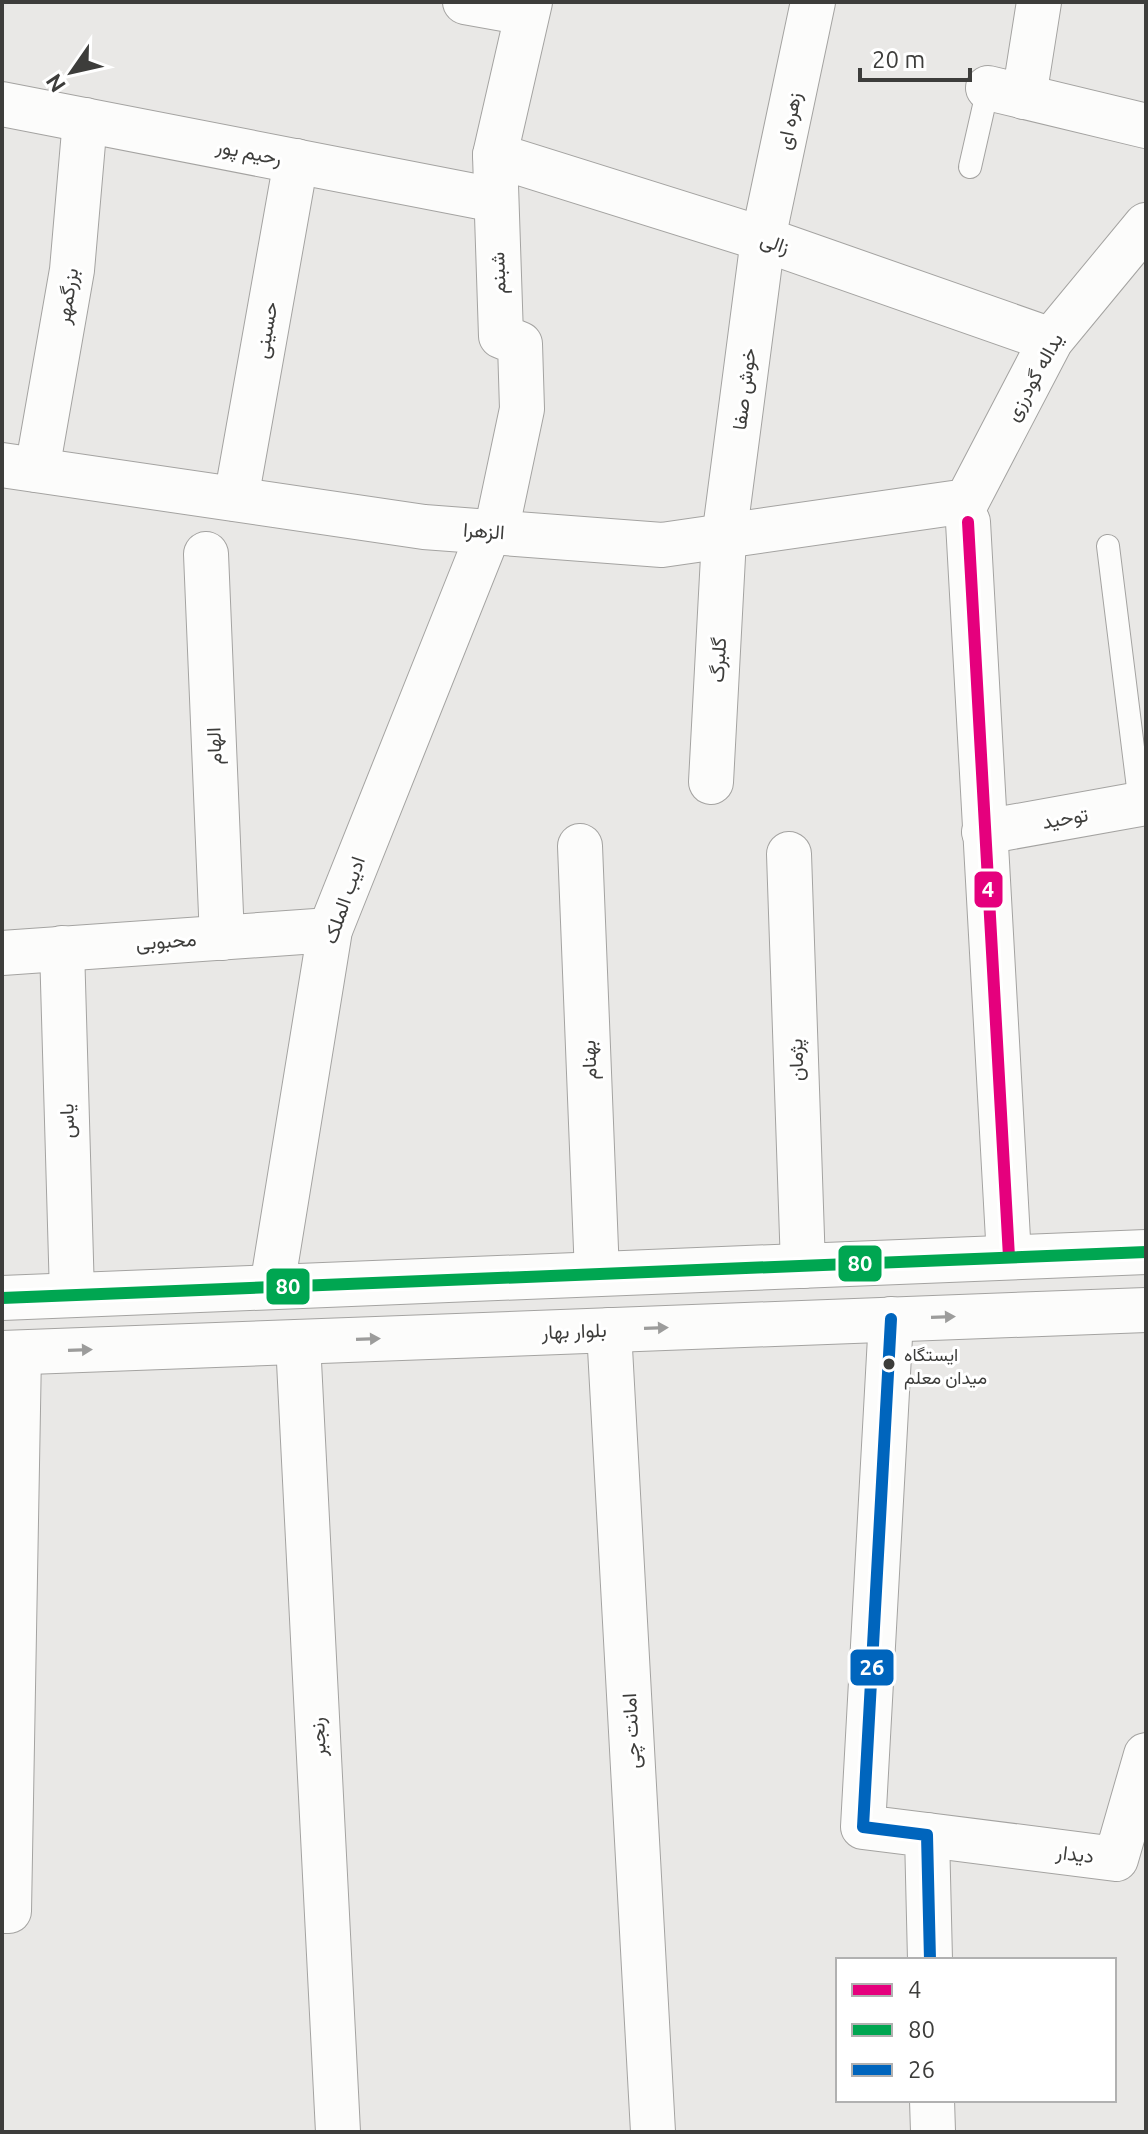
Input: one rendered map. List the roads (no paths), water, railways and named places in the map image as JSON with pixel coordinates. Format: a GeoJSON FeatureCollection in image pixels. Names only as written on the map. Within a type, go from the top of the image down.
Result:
{"type":"FeatureCollection","features":[{"type":"Feature","properties":{"kind":"street"},"geometry":{"type":"LineString","coordinates":[[465,2],[528,8]]}},
{"type":"Feature","properties":{"kind":"street","name":"زهره ای"},"geometry":{"type":"LineString","coordinates":[[763,239],[813,2]]}},
{"type":"Feature","properties":{"kind":"street"},"geometry":{"type":"LineString","coordinates":[[1039,2],[1006,92],[1146,126]]}},
{"type":"Feature","properties":{"kind":"street","name":"شبنم"},"geometry":{"type":"LineString","coordinates":[[492,532],[522,409],[520,344],[501,336],[495,155],[528,8]]}},
{"type":"Feature","properties":{"kind":"street","name":"رحیم پور"},"geometry":{"type":"LineString","coordinates":[[2,104],[495,200]]}},
{"type":"Feature","properties":{"kind":"street","name":"بزرگمهر"},"geometry":{"type":"LineString","coordinates":[[19,468],[72,270],[85,120]]}},
{"type":"Feature","properties":{"kind":"street","name":"زالی"},"geometry":{"type":"LineString","coordinates":[[495,155],[763,239],[1051,340]]}},
{"type":"Feature","properties":{"kind":"street","name":"حسینی"},"geometry":{"type":"LineString","coordinates":[[236,499],[296,161]]}},
{"type":"Feature","properties":{"kind":"street","name":"یداله گودرزی"},"geometry":{"type":"LineString","coordinates":[[967,512],[1051,340],[1146,225]]}},
{"type":"Feature","properties":{"kind":"street","name":"خوش صفا"},"geometry":{"type":"LineString","coordinates":[[724,538],[763,239]]}},
{"type":"Feature","properties":{"kind":"street","name":"الزهرا"},"geometry":{"type":"LineString","coordinates":[[19,468],[424,527],[662,545],[967,512]]}},
{"type":"Feature","properties":{"kind":"street"},"geometry":{"type":"LineString","coordinates":[[967,512],[1009,1257]]}},
{"type":"Feature","properties":{"kind":"street","name":"ادیب الملک"},"geometry":{"type":"LineString","coordinates":[[272,1287],[330,930],[492,532]]}},
{"type":"Feature","properties":{"kind":"street","name":"گلبرگ"},"geometry":{"type":"LineString","coordinates":[[711,782],[724,538]]}},
{"type":"Feature","properties":{"kind":"street","name":"الهام"},"geometry":{"type":"LineString","coordinates":[[206,554],[222,938]]}},
{"type":"Feature","properties":{"kind":"street","name":"توحید"},"geometry":{"type":"LineString","coordinates":[[984,832],[1143,804]]}},
{"type":"Feature","properties":{"kind":"street","name":"بهنام"},"geometry":{"type":"LineString","coordinates":[[580,846],[597,1274]]}},
{"type":"Feature","properties":{"kind":"street","name":"پژمان"},"geometry":{"type":"LineString","coordinates":[[789,854],[803,1266]]}},
{"type":"Feature","properties":{"kind":"street","name":"محبوبی"},"geometry":{"type":"LineString","coordinates":[[2,953],[330,930]]}},
{"type":"Feature","properties":{"kind":"street","name":"یاس"},"geometry":{"type":"LineString","coordinates":[[62,948],[72,1294]]}},
{"type":"Feature","properties":{"kind":"street"},"geometry":{"type":"LineString","coordinates":[[2,1298],[1146,1252]]}},
{"type":"Feature","properties":{"kind":"street"},"geometry":{"type":"LineString","coordinates":[[503,1278],[509,1334]]}},
{"type":"Feature","properties":{"kind":"street","name":"بلوار بهار"},"geometry":{"type":"LineString","coordinates":[[11,1353],[1146,1310]]}},
{"type":"Feature","properties":{"kind":"street"},"geometry":{"type":"LineString","coordinates":[[891,1319],[863,1827],[927,1835],[930,1958]]}},
{"type":"Feature","properties":{"kind":"street","name":"امانت چی"},"geometry":{"type":"LineString","coordinates":[[609,1330],[653,2132]]}},
{"type":"Feature","properties":{"kind":"street","name":"رنجبر"},"geometry":{"type":"LineString","coordinates":[[298,1342],[338,2132]]}},
{"type":"Feature","properties":{"kind":"street"},"geometry":{"type":"LineString","coordinates":[[2,1911],[9,1911],[11,1353]]}},
{"type":"Feature","properties":{"kind":"street","name":"دیدار"},"geometry":{"type":"LineString","coordinates":[[927,1835],[1116,1859],[1146,1755]]}},
{"type":"Feature","properties":{"kind":"street"},"geometry":{"type":"LineString","coordinates":[[932,2102],[933,2132]]}},
{"type":"Feature","properties":{"kind":"lane"},"geometry":{"type":"LineString","coordinates":[[970,167],[1006,92]]}},
{"type":"Feature","properties":{"kind":"lane"},"geometry":{"type":"LineString","coordinates":[[1108,546],[1143,804]]}},
{"type":"Feature","properties":{"kind":"place","name":"ایستگاه میدان معلم"},"geometry":{"type":"Point","coordinates":[889,1364]}}]}
